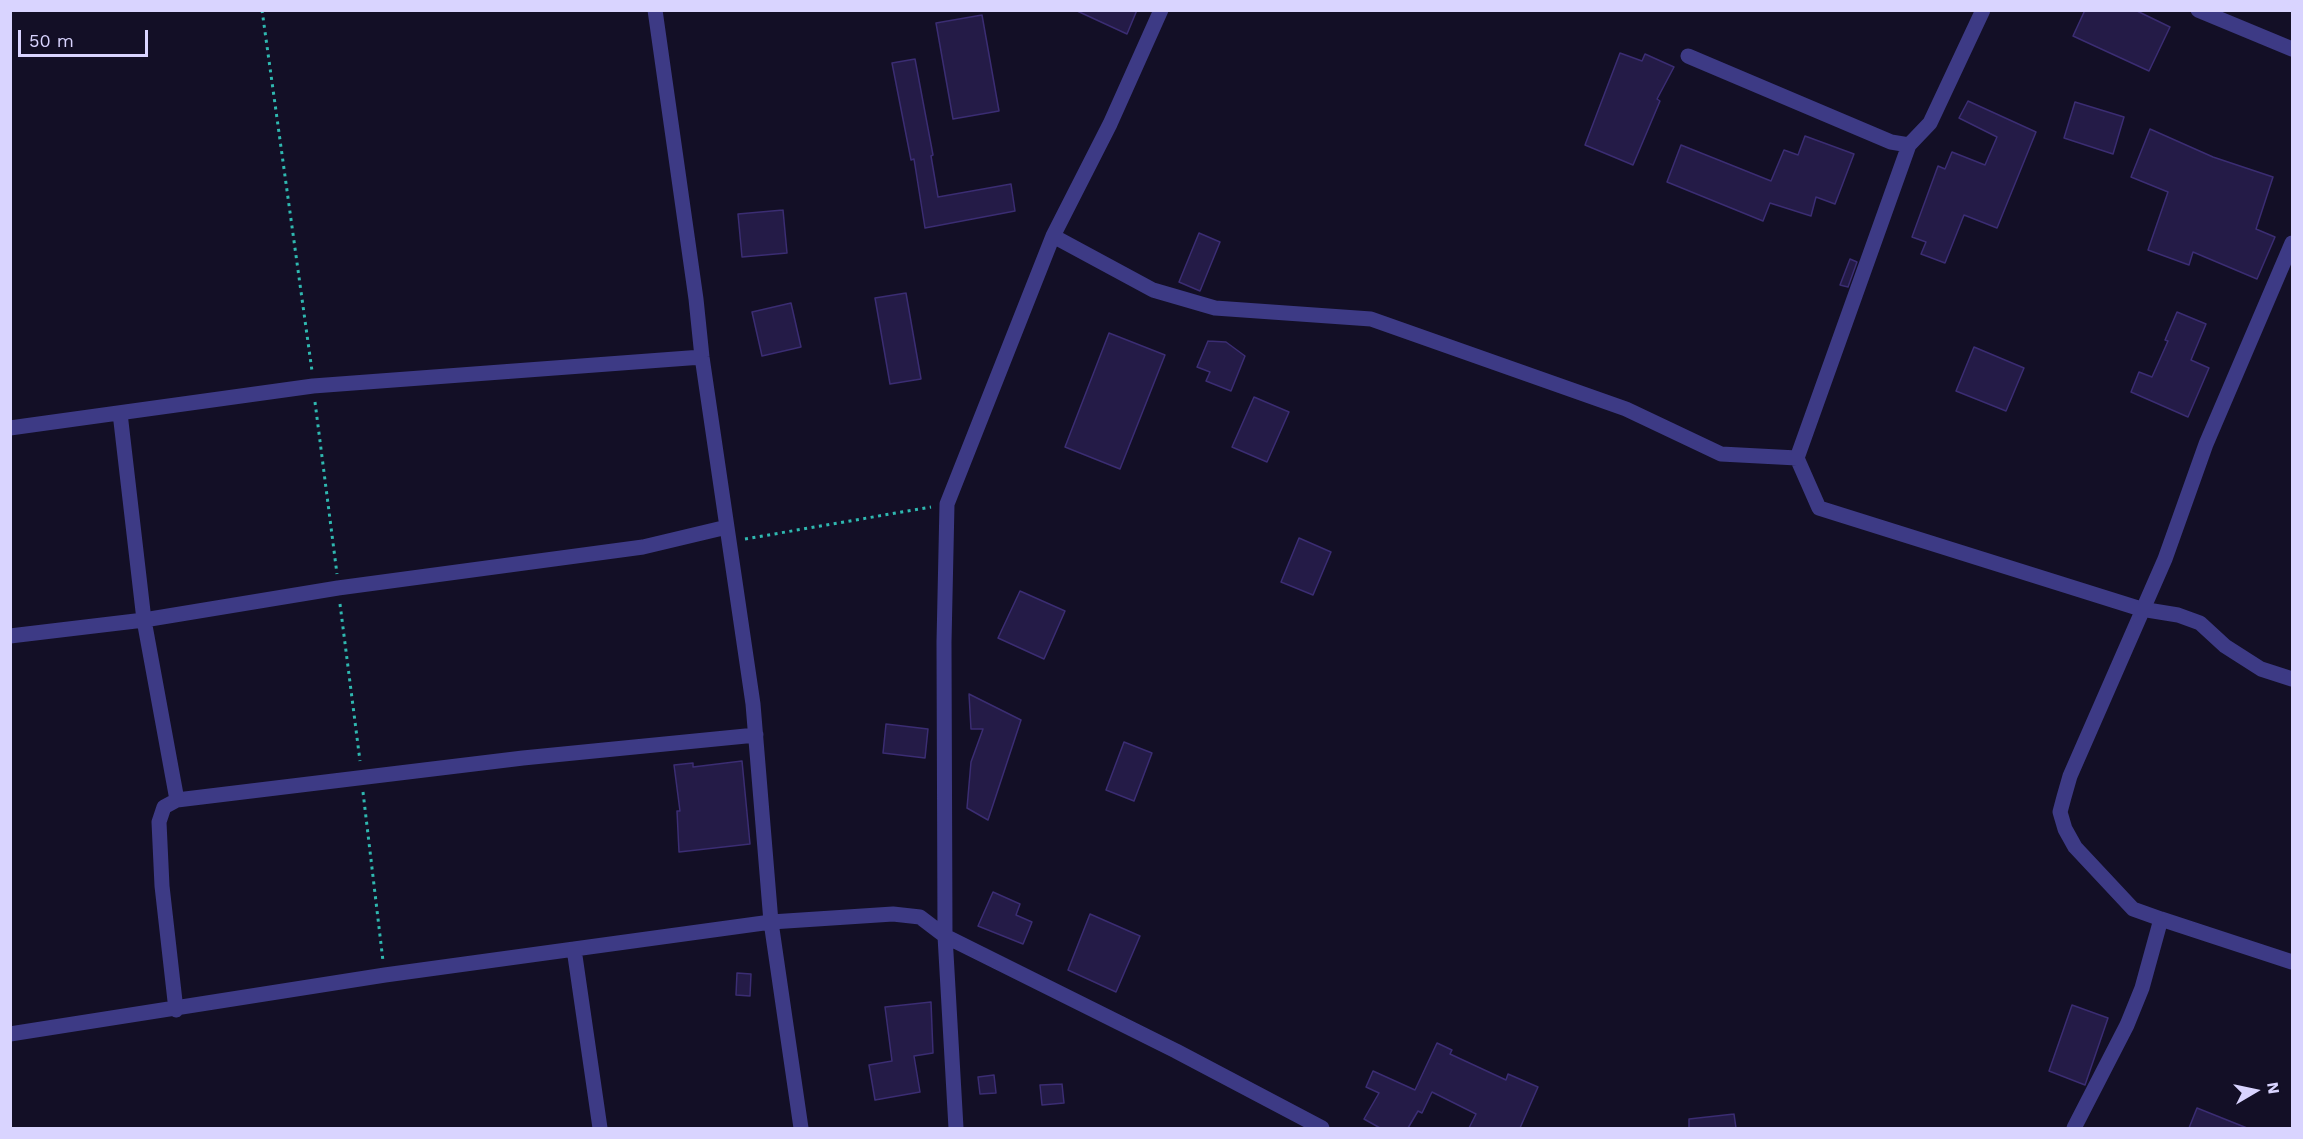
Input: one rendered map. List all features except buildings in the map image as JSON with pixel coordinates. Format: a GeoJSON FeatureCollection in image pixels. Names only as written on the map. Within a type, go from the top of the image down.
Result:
{"type":"FeatureCollection","features":[{"type":"Feature","properties":{"kind":"street"},"geometry":{"type":"LineString","coordinates":[[655,10],[756,735],[771,922],[801,1128]]}},
{"type":"Feature","properties":{"kind":"street"},"geometry":{"type":"LineString","coordinates":[[956,1128],[945,936],[944,642],[947,504],[1053,236],[1110,124],[1161,10]]}},
{"type":"Feature","properties":{"kind":"street"},"geometry":{"type":"LineString","coordinates":[[1983,10],[1930,123],[1909,145],[1797,458],[1819,508],[2141,609],[2178,615],[2200,623],[2225,646],[2261,669],[2292,679]]}},
{"type":"Feature","properties":{"kind":"street"},"geometry":{"type":"LineString","coordinates":[[2198,10],[2292,50]]}},
{"type":"Feature","properties":{"kind":"street"},"geometry":{"type":"LineString","coordinates":[[1688,56],[1891,142],[1909,145]]}},
{"type":"Feature","properties":{"kind":"street"},"geometry":{"type":"LineString","coordinates":[[1053,236],[1163,293],[1215,308],[1371,319],[1626,409],[1721,454],[1797,458]]}},
{"type":"Feature","properties":{"kind":"street"},"geometry":{"type":"LineString","coordinates":[[2292,243],[2206,444],[2165,559],[2141,609],[2070,776],[2060,812],[2065,829],[2075,847],[2133,909],[2292,962]]}},
{"type":"Feature","properties":{"kind":"street"},"geometry":{"type":"LineString","coordinates":[[10,428],[314,386],[702,357]]}},
{"type":"Feature","properties":{"kind":"street"},"geometry":{"type":"LineString","coordinates":[[120,413],[144,621],[177,800]]}},
{"type":"Feature","properties":{"kind":"street"},"geometry":{"type":"LineString","coordinates":[[10,636],[144,621],[339,588],[728,534]]}},
{"type":"Feature","properties":{"kind":"street"},"geometry":{"type":"LineString","coordinates":[[176,1010],[162,886],[159,822],[165,807],[177,800],[523,758],[756,735]]}},
{"type":"Feature","properties":{"kind":"street"},"geometry":{"type":"LineString","coordinates":[[10,1034],[176,1010],[385,975],[771,922],[893,914],[920,917],[945,936],[1176,1051],[1322,1128]]}},
{"type":"Feature","properties":{"kind":"street"},"geometry":{"type":"LineString","coordinates":[[2074,1128],[2127,1025],[2142,988],[2161,920]]}},
{"type":"Feature","properties":{"kind":"street"},"geometry":{"type":"LineString","coordinates":[[574,949],[600,1128]]}},
{"type":"Feature","properties":{"kind":"path"},"geometry":{"type":"LineString","coordinates":[[262,10],[314,386],[385,975]]}},
{"type":"Feature","properties":{"kind":"path"},"geometry":{"type":"LineString","coordinates":[[728,534],[947,504]]}}]}
